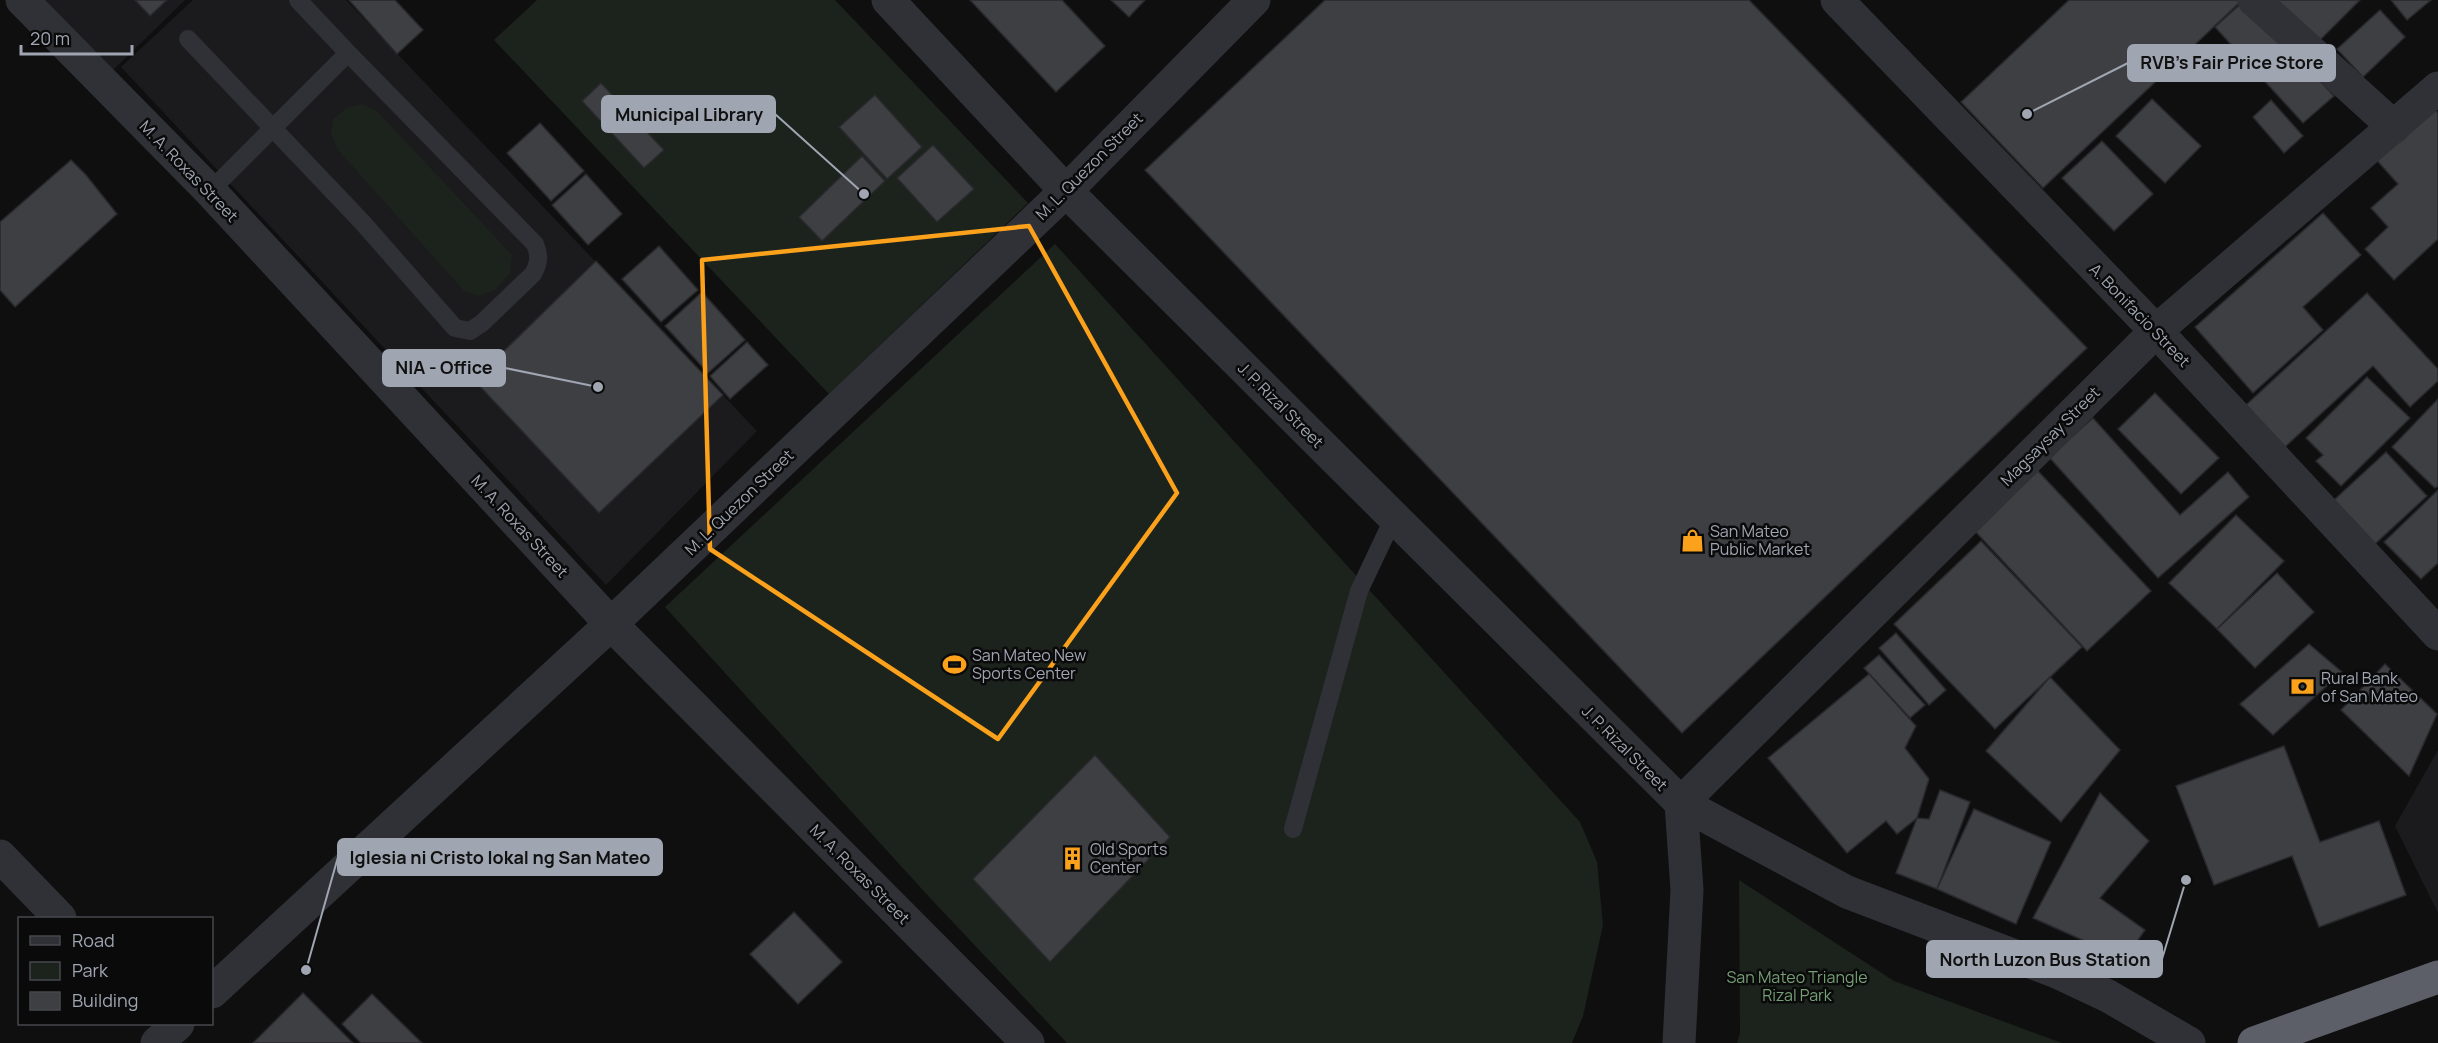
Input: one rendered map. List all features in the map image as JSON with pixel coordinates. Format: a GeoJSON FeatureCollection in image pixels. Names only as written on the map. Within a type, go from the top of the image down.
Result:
{"type":"FeatureCollection","features":[{"type":"Feature","properties":{"kind":"highway"},"geometry":{"type":"LineString","coordinates":[[2254,1043],[2438,977]]}},
{"type":"Feature","properties":{"kind":"street","name":"M. A. Roxas Street"},"geometry":{"type":"LineString","coordinates":[[22,0],[210,191],[611,624],[1028,1043]]}},
{"type":"Feature","properties":{"kind":"street","name":"J. P. Rizal Street"},"geometry":{"type":"LineString","coordinates":[[888,0],[1066,191],[1681,803],[1847,892],[2056,972],[2108,996],[2188,1043]]}},
{"type":"Feature","properties":{"kind":"street","name":"M. L. Quezon Street"},"geometry":{"type":"LineString","coordinates":[[213,991],[611,624],[1066,191],[1254,0]]}},
{"type":"Feature","properties":{"kind":"street","name":"A. Bonifacio Street"},"geometry":{"type":"LineString","coordinates":[[1837,0],[2156,331],[2438,634]]}},
{"type":"Feature","properties":{"kind":"street"},"geometry":{"type":"LineString","coordinates":[[2254,0],[2394,128]]}},
{"type":"Feature","properties":{"kind":"street","name":"Magsaysay Street"},"geometry":{"type":"LineString","coordinates":[[1681,803],[2156,331],[2438,88]]}},
{"type":"Feature","properties":{"kind":"street","name":"J. P. Rizal Street"},"geometry":{"type":"LineString","coordinates":[[1679,1043],[1687,890],[1681,803]]}},
{"type":"Feature","properties":{"kind":"street"},"geometry":{"type":"LineString","coordinates":[[0,856],[59,917]]}},
{"type":"Feature","properties":{"kind":"lane"},"geometry":{"type":"LineString","coordinates":[[188,39],[363,223],[455,328],[470,331],[482,323],[533,274],[538,265],[539,255],[535,244],[298,0]]}},
{"type":"Feature","properties":{"kind":"lane"},"geometry":{"type":"LineString","coordinates":[[210,191],[348,53]]}},
{"type":"Feature","properties":{"kind":"lane"},"geometry":{"type":"LineString","coordinates":[[1293,829],[1359,591],[1394,517]]}},
{"type":"Feature","properties":{"kind":"highlighted area"},"geometry":{"type":"Polygon","coordinates":[[[1029,226],[1177,493],[998,739],[710,549],[702,260],[1029,226]]]}},
{"type":"Feature","properties":{"kind":"shaded area"},"geometry":{"type":"Polygon","coordinates":[[[42,0],[185,0],[112,71],[42,0]]]}},
{"type":"Feature","properties":{"kind":"shaded area"},"geometry":{"type":"Polygon","coordinates":[[[193,0],[346,0],[757,431],[606,585],[121,67],[193,0]]]}},
{"type":"Feature","properties":{"kind":"shaded area"},"geometry":{"type":"Polygon","coordinates":[[[2438,750],[2438,913],[2395,826],[2438,750]]]}},
{"type":"Feature","properties":{"kind":"green space"},"geometry":{"type":"Polygon","coordinates":[[[537,0],[835,0],[1028,203],[829,394],[494,40],[537,0]]]}},
{"type":"Feature","properties":{"kind":"green space"},"geometry":{"type":"Polygon","coordinates":[[[362,104],[377,111],[512,255],[510,273],[495,290],[478,296],[464,291],[338,150],[331,134],[333,119],[348,107],[362,104]]]}},
{"type":"Feature","properties":{"kind":"green space"},"geometry":{"type":"Polygon","coordinates":[[[1055,244],[1580,822],[1597,862],[1603,925],[1583,1016],[1572,1043],[1067,1043],[931,899],[665,607],[1055,244]]]}},
{"type":"Feature","properties":{"kind":"green space","name":"San Mateo Triangle Rizal Park"},"geometry":{"type":"Polygon","coordinates":[[[1739,880],[1894,981],[2062,1043],[1737,1043],[1740,1033],[1739,880]]]}},
{"type":"Feature","properties":{"kind":"building"},"geometry":{"type":"Polygon","coordinates":[[[135,0],[167,0],[150,16],[135,0]]]}},
{"type":"Feature","properties":{"kind":"building"},"geometry":{"type":"Polygon","coordinates":[[[349,0],[395,0],[423,30],[397,54],[349,0]]]}},
{"type":"Feature","properties":{"kind":"building"},"geometry":{"type":"Polygon","coordinates":[[[970,0],[1062,0],[1105,46],[1056,92],[970,0]]]}},
{"type":"Feature","properties":{"kind":"building"},"geometry":{"type":"Polygon","coordinates":[[[1111,0],[1145,0],[1129,17],[1111,0]]]}},
{"type":"Feature","properties":{"kind":"building","name":"San Mateo Public Market"},"geometry":{"type":"Polygon","coordinates":[[[1325,0],[1749,0],[2087,348],[1682,733],[1145,170],[1325,0]]]}},
{"type":"Feature","properties":{"kind":"building"},"geometry":{"type":"Polygon","coordinates":[[[2069,0],[2237,0],[2240,2],[2043,188],[1961,102],[2069,0]]]}},
{"type":"Feature","properties":{"kind":"building"},"geometry":{"type":"Polygon","coordinates":[[[2245,0],[2334,96],[2303,123],[2215,27],[2245,0]]]}},
{"type":"Feature","properties":{"kind":"building"},"geometry":{"type":"Polygon","coordinates":[[[2268,0],[2360,0],[2314,46],[2268,0]]]}},
{"type":"Feature","properties":{"kind":"building"},"geometry":{"type":"Polygon","coordinates":[[[2391,0],[2431,0],[2407,20],[2391,0]]]}},
{"type":"Feature","properties":{"kind":"building"},"geometry":{"type":"Polygon","coordinates":[[[2380,10],[2405,37],[2363,77],[2337,49],[2380,10]]]}},
{"type":"Feature","properties":{"kind":"building"},"geometry":{"type":"Polygon","coordinates":[[[601,83],[664,150],[644,168],[582,101],[601,83]]]}},
{"type":"Feature","properties":{"kind":"building"},"geometry":{"type":"Polygon","coordinates":[[[875,95],[922,147],[887,179],[839,127],[875,95]]]}},
{"type":"Feature","properties":{"kind":"building"},"geometry":{"type":"Polygon","coordinates":[[[2152,99],[2201,146],[2165,183],[2116,136],[2152,99]]]}},
{"type":"Feature","properties":{"kind":"building"},"geometry":{"type":"Polygon","coordinates":[[[2271,100],[2303,136],[2284,153],[2253,117],[2271,100]]]}},
{"type":"Feature","properties":{"kind":"building"},"geometry":{"type":"Polygon","coordinates":[[[2430,104],[2438,113],[2438,239],[2394,280],[2365,249],[2388,227],[2371,208],[2398,184],[2373,156],[2430,104]]]}},
{"type":"Feature","properties":{"kind":"building"},"geometry":{"type":"Polygon","coordinates":[[[540,123],[584,171],[551,201],[507,153],[540,123]]]}},
{"type":"Feature","properties":{"kind":"building"},"geometry":{"type":"Polygon","coordinates":[[[2102,141],[2153,194],[2114,231],[2062,178],[2102,141]]]}},
{"type":"Feature","properties":{"kind":"building"},"geometry":{"type":"Polygon","coordinates":[[[933,145],[974,189],[937,222],[897,178],[933,145]]]}},
{"type":"Feature","properties":{"kind":"building"},"geometry":{"type":"Polygon","coordinates":[[[862,156],[885,181],[822,241],[799,217],[862,156]]]}},
{"type":"Feature","properties":{"kind":"building"},"geometry":{"type":"Polygon","coordinates":[[[71,160],[117,214],[15,307],[0,290],[0,222],[71,160]]]}},
{"type":"Feature","properties":{"kind":"building"},"geometry":{"type":"Polygon","coordinates":[[[586,174],[622,214],[588,245],[552,205],[586,174]]]}},
{"type":"Feature","properties":{"kind":"building"},"geometry":{"type":"Polygon","coordinates":[[[2323,213],[2361,255],[2303,307],[2323,330],[2253,393],[2195,327],[2323,213]]]}},
{"type":"Feature","properties":{"kind":"building"},"geometry":{"type":"Polygon","coordinates":[[[659,246],[698,290],[661,322],[622,279],[659,246]]]}},
{"type":"Feature","properties":{"kind":"building"},"geometry":{"type":"Polygon","coordinates":[[[596,261],[723,395],[599,513],[474,380],[596,261]]]}},
{"type":"Feature","properties":{"kind":"building"},"geometry":{"type":"Polygon","coordinates":[[[702,292],[745,340],[708,373],[665,326],[702,292]]]}},
{"type":"Feature","properties":{"kind":"building"},"geometry":{"type":"Polygon","coordinates":[[[2367,293],[2438,369],[2438,381],[2410,407],[2373,366],[2285,447],[2246,405],[2367,293]]]}},
{"type":"Feature","properties":{"kind":"building"},"geometry":{"type":"Polygon","coordinates":[[[747,342],[768,365],[730,399],[710,376],[747,342]]]}},
{"type":"Feature","properties":{"kind":"building"},"geometry":{"type":"Polygon","coordinates":[[[2367,377],[2410,418],[2341,486],[2316,461],[2323,455],[2306,438],[2367,377]]]}},
{"type":"Feature","properties":{"kind":"building"},"geometry":{"type":"Polygon","coordinates":[[[2155,393],[2219,458],[2181,494],[2118,429],[2155,393]]]}},
{"type":"Feature","properties":{"kind":"building"},"geometry":{"type":"Polygon","coordinates":[[[2438,399],[2438,486],[2435,488],[2392,447],[2438,399]]]}},
{"type":"Feature","properties":{"kind":"building"},"geometry":{"type":"Polygon","coordinates":[[[2093,418],[2180,515],[2228,472],[2249,497],[2158,578],[2049,457],[2093,418]]]}},
{"type":"Feature","properties":{"kind":"building"},"geometry":{"type":"Polygon","coordinates":[[[2386,452],[2427,496],[2375,544],[2334,500],[2386,452]]]}},
{"type":"Feature","properties":{"kind":"building"},"geometry":{"type":"Polygon","coordinates":[[[2038,471],[2151,591],[2087,651],[1974,530],[2038,471]]]}},
{"type":"Feature","properties":{"kind":"building"},"geometry":{"type":"Polygon","coordinates":[[[2438,490],[2438,563],[2421,579],[2384,542],[2438,490]]]}},
{"type":"Feature","properties":{"kind":"building"},"geometry":{"type":"Polygon","coordinates":[[[2236,515],[2284,561],[2217,629],[2169,583],[2236,515]]]}},
{"type":"Feature","properties":{"kind":"building"},"geometry":{"type":"Polygon","coordinates":[[[1981,541],[2082,647],[1995,729],[1894,624],[1981,541]]]}},
{"type":"Feature","properties":{"kind":"building"},"geometry":{"type":"Polygon","coordinates":[[[2277,573],[2314,612],[2255,668],[2217,629],[2277,573]]]}},
{"type":"Feature","properties":{"kind":"building"},"geometry":{"type":"Polygon","coordinates":[[[1896,633],[1946,690],[1929,705],[1879,648],[1896,633]]]}},
{"type":"Feature","properties":{"kind":"building"},"geometry":{"type":"Polygon","coordinates":[[[2309,644],[2342,672],[2273,735],[2240,704],[2309,644]]]}},
{"type":"Feature","properties":{"kind":"building"},"geometry":{"type":"Polygon","coordinates":[[[1879,655],[1925,705],[1910,718],[1864,668],[1879,655]]]}},
{"type":"Feature","properties":{"kind":"building"},"geometry":{"type":"Polygon","coordinates":[[[2385,664],[2437,714],[2409,776],[2341,710],[2385,664]]]}},
{"type":"Feature","properties":{"kind":"building"},"geometry":{"type":"Polygon","coordinates":[[[1869,674],[1916,726],[1905,748],[1929,779],[1917,818],[1897,834],[1886,821],[1847,853],[1768,758],[1869,674]]]}},
{"type":"Feature","properties":{"kind":"building"},"geometry":{"type":"Polygon","coordinates":[[[2050,677],[2120,750],[2061,822],[1986,751],[2050,677]]]}},
{"type":"Feature","properties":{"kind":"building"},"geometry":{"type":"Polygon","coordinates":[[[2284,746],[2320,842],[2379,821],[2406,895],[2319,927],[2292,856],[2214,885],[2176,786],[2284,746]]]}},
{"type":"Feature","properties":{"kind":"building","name":"Old Sports Center"},"geometry":{"type":"Polygon","coordinates":[[[1095,755],[1170,837],[1050,962],[973,879],[1095,755]]]}},
{"type":"Feature","properties":{"kind":"building"},"geometry":{"type":"Polygon","coordinates":[[[1940,790],[1970,802],[1937,889],[1896,873],[1917,818],[1929,819],[1940,790]]]}},
{"type":"Feature","properties":{"kind":"building"},"geometry":{"type":"Polygon","coordinates":[[[2100,793],[2149,841],[2100,898],[2145,930],[2125,959],[2033,918],[2100,793]]]}},
{"type":"Feature","properties":{"kind":"building"},"geometry":{"type":"Polygon","coordinates":[[[1974,809],[2051,842],[2016,924],[1937,889],[1974,809]]]}},
{"type":"Feature","properties":{"kind":"building"},"geometry":{"type":"Polygon","coordinates":[[[794,912],[842,962],[798,1004],[750,954],[794,912]]]}},
{"type":"Feature","properties":{"kind":"building"},"geometry":{"type":"Polygon","coordinates":[[[303,993],[353,1043],[253,1043],[303,993]]]}},
{"type":"Feature","properties":{"kind":"building"},"geometry":{"type":"Polygon","coordinates":[[[372,994],[422,1043],[361,1043],[342,1024],[372,994]]]}},
{"type":"Feature","properties":{"kind":"place","name":"RVB's Fair Price Store"},"geometry":{"type":"Point","coordinates":[2027,114]}},
{"type":"Feature","properties":{"kind":"place","name":"Municipal Library"},"geometry":{"type":"Point","coordinates":[864,194]}},
{"type":"Feature","properties":{"kind":"place","name":"NIA - Office"},"geometry":{"type":"Point","coordinates":[598,387]}},
{"type":"Feature","properties":{"kind":"place","name":"San Mateo Public Market"},"geometry":{"type":"Point","coordinates":[1692,540]}},
{"type":"Feature","properties":{"kind":"place","name":"San Mateo New Sports Center"},"geometry":{"type":"Point","coordinates":[954,664]}},
{"type":"Feature","properties":{"kind":"place","name":"Rural Bank of San Mateo"},"geometry":{"type":"Point","coordinates":[2303,687]}},
{"type":"Feature","properties":{"kind":"place","name":"Old Sports Center"},"geometry":{"type":"Point","coordinates":[1072,858]}},
{"type":"Feature","properties":{"kind":"place","name":"North Luzon Bus Station"},"geometry":{"type":"Point","coordinates":[2186,880]}},
{"type":"Feature","properties":{"kind":"place","name":"Iglesia ni Cristo lokal ng San Mateo"},"geometry":{"type":"Point","coordinates":[306,970]}}]}
